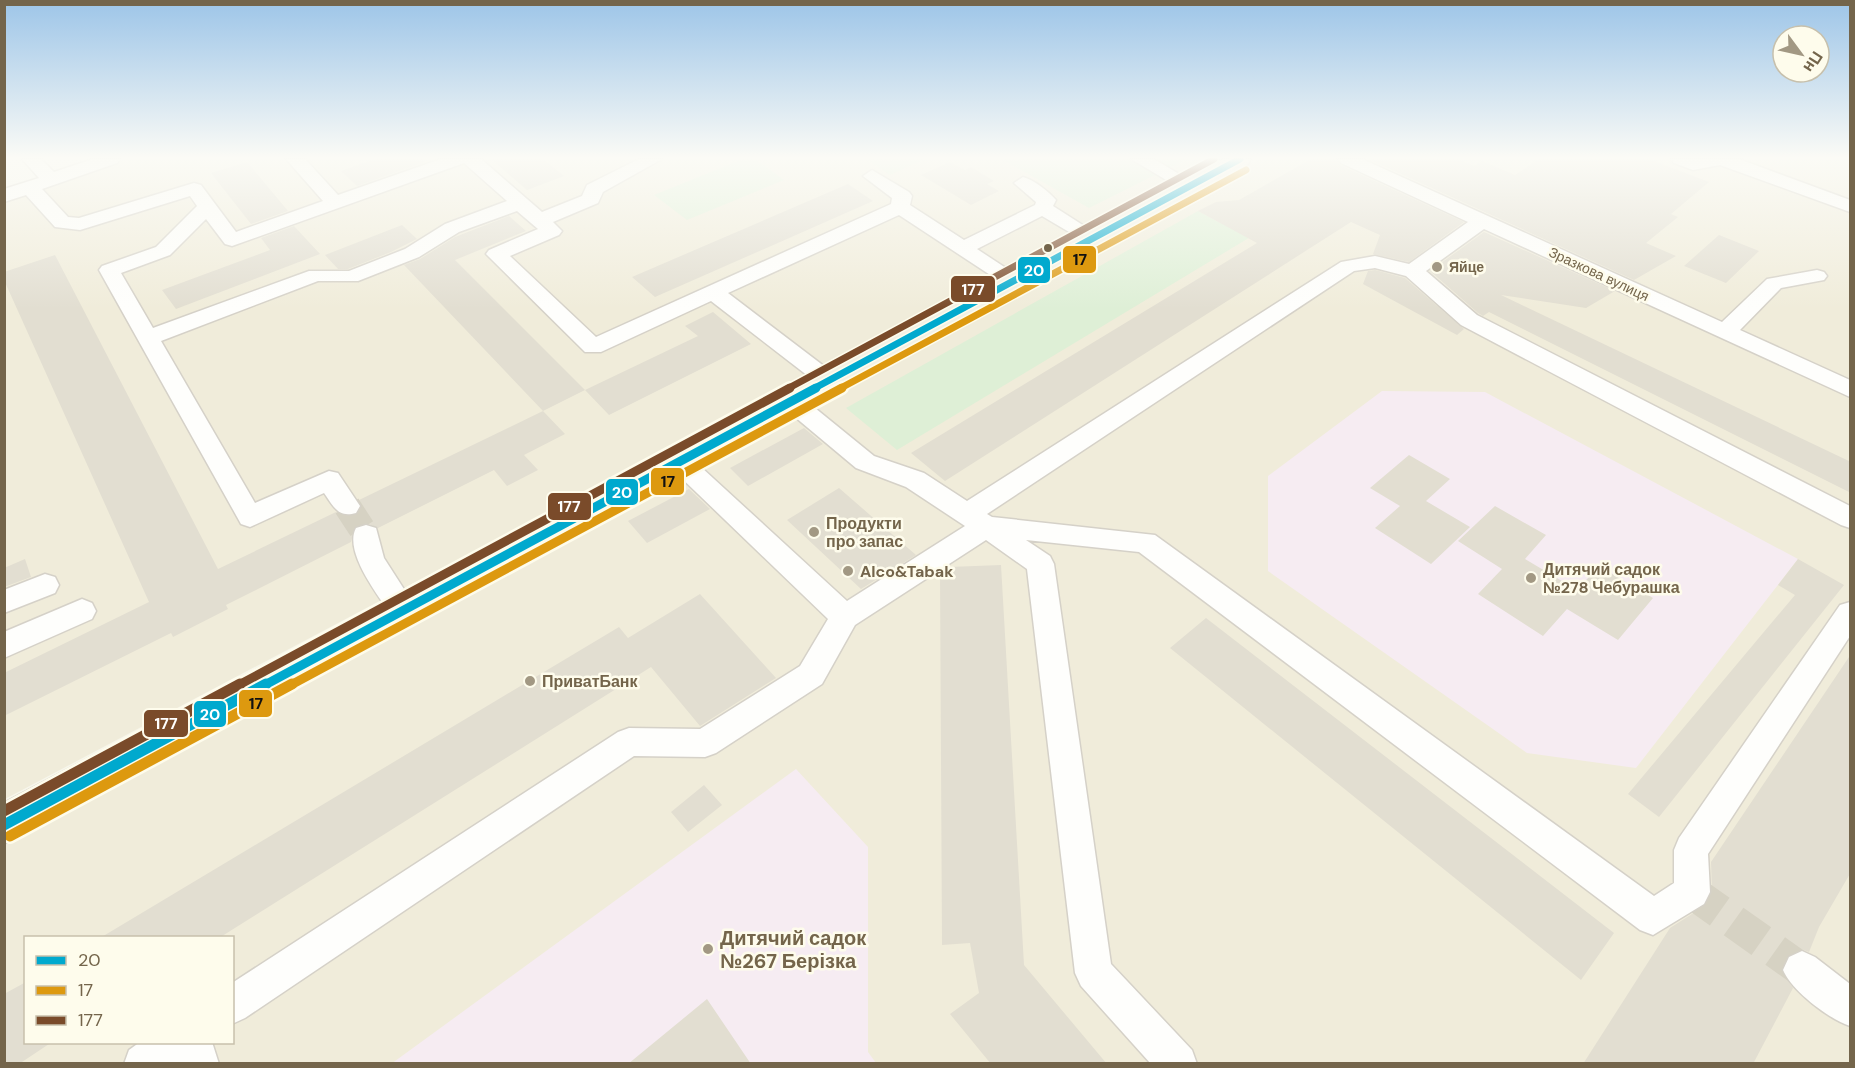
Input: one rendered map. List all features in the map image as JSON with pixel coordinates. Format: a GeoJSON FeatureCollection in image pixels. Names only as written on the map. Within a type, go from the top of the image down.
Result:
{"type":"FeatureCollection","features":[{"type":"Feature","properties":{"kind":"main road"},"geometry":{"type":"LineString","coordinates":[[4,825],[1147,209]]}},
{"type":"Feature","properties":{"kind":"street"},"geometry":{"type":"LineString","coordinates":[[50,209],[62,222],[80,224],[129,209]]}},
{"type":"Feature","properties":{"kind":"street"},"geometry":{"type":"LineString","coordinates":[[205,209],[164,251],[109,270],[250,517],[330,480],[347,506]]}},
{"type":"Feature","properties":{"kind":"street"},"geometry":{"type":"LineString","coordinates":[[208,209],[232,240],[319,209]]}},
{"type":"Feature","properties":{"kind":"street"},"geometry":{"type":"LineString","coordinates":[[149,338],[316,275],[351,277],[412,253],[452,228],[503,209]]}},
{"type":"Feature","properties":{"kind":"street"},"geometry":{"type":"LineString","coordinates":[[526,209],[552,231],[496,254],[594,347],[896,209]]}},
{"type":"Feature","properties":{"kind":"street"},"geometry":{"type":"LineString","coordinates":[[540,220],[568,209]]}},
{"type":"Feature","properties":{"kind":"street"},"geometry":{"type":"LineString","coordinates":[[903,209],[1014,282]]}},
{"type":"Feature","properties":{"kind":"street"},"geometry":{"type":"LineString","coordinates":[[961,249],[1041,209]]}},
{"type":"Feature","properties":{"kind":"street"},"geometry":{"type":"LineString","coordinates":[[1044,209],[1093,238]]}},
{"type":"Feature","properties":{"kind":"street","name":"Зразкова вулиця"},"geometry":{"type":"LineString","coordinates":[[1457,209],[1851,389]]}},
{"type":"Feature","properties":{"kind":"street"},"geometry":{"type":"LineString","coordinates":[[1413,271],[1482,220]]}},
{"type":"Feature","properties":{"kind":"street"},"geometry":{"type":"LineString","coordinates":[[234,1004],[629,742],[705,744],[811,675],[845,617],[977,520],[1348,266],[1375,262],[1413,271],[1469,320],[1851,518]]}},
{"type":"Feature","properties":{"kind":"street"},"geometry":{"type":"LineString","coordinates":[[1725,332],[1774,283],[1818,276]]}},
{"type":"Feature","properties":{"kind":"street"},"geometry":{"type":"LineString","coordinates":[[713,292],[829,381]]}},
{"type":"Feature","properties":{"kind":"street"},"geometry":{"type":"LineString","coordinates":[[791,401],[865,462],[915,480],[1040,564],[1094,973],[1178,1064]]}},
{"type":"Feature","properties":{"kind":"street"},"geometry":{"type":"LineString","coordinates":[[680,462],[845,617]]}},
{"type":"Feature","properties":{"kind":"street"},"geometry":{"type":"LineString","coordinates":[[977,520],[1145,542],[1653,917],[1692,892],[1691,850],[1851,613]]}},
{"type":"Feature","properties":{"kind":"street"},"geometry":{"type":"LineString","coordinates":[[366,535],[371,560],[404,610]]}},
{"type":"Feature","properties":{"kind":"street"},"geometry":{"type":"LineString","coordinates":[[45,585],[5,602],[9,644],[82,611]]}},
{"type":"Feature","properties":{"kind":"street"},"geometry":{"type":"LineString","coordinates":[[1802,970],[1851,1007]]}},
{"type":"Feature","properties":{"kind":"street"},"geometry":{"type":"LineString","coordinates":[[143,1064],[172,1044]]}},
{"type":"Feature","properties":{"kind":"street"},"geometry":{"type":"LineString","coordinates":[[193,1044],[199,1064]]}},
{"type":"Feature","properties":{"kind":"shaded area"},"geometry":{"type":"Polygon","coordinates":[[[4,209],[1122,209],[5,799],[4,209]]]}},
{"type":"Feature","properties":{"kind":"shaded area"},"geometry":{"type":"Polygon","coordinates":[[[1167,209],[1850,209],[1850,1063],[5,1063],[4,846],[1167,209]]]}},
{"type":"Feature","properties":{"kind":"shaded area","name":"Дитячий садок №278 Чебурашка"},"geometry":{"type":"Polygon","coordinates":[[[1382,391],[1485,392],[1798,559],[1636,768],[1527,753],[1268,571],[1268,476],[1382,391]]]}},
{"type":"Feature","properties":{"kind":"shaded area","name":"Дитячий садок №267 Берізка"},"geometry":{"type":"Polygon","coordinates":[[[796,769],[868,847],[868,1052],[876,1063],[391,1064],[796,769]]]}},
{"type":"Feature","properties":{"kind":"green space"},"geometry":{"type":"Polygon","coordinates":[[[672,209],[714,209],[687,220],[672,209]]]}},
{"type":"Feature","properties":{"kind":"green space"},"geometry":{"type":"Polygon","coordinates":[[[1247,209],[1257,209],[1277,221],[897,450],[846,408],[1198,211],[1220,223],[1247,209]]]}},
{"type":"Feature","properties":{"kind":"building"},"geometry":{"type":"Polygon","coordinates":[[[239,209],[286,209],[288,211],[251,224],[239,209]]]}},
{"type":"Feature","properties":{"kind":"building"},"geometry":{"type":"Polygon","coordinates":[[[790,209],[855,209],[655,297],[632,277],[790,209]]]}},
{"type":"Feature","properties":{"kind":"building"},"geometry":{"type":"Polygon","coordinates":[[[1202,209],[1435,209],[1464,222],[1409,262],[1373,254],[1380,235],[1351,222],[945,481],[911,453],[1257,243],[1198,211],[1202,209]]]}},
{"type":"Feature","properties":{"kind":"building"},"geometry":{"type":"Polygon","coordinates":[[[1478,209],[1677,209],[1671,214],[1678,217],[1646,243],[1676,256],[1634,280],[1478,209]]]}},
{"type":"Feature","properties":{"kind":"building"},"geometry":{"type":"Polygon","coordinates":[[[509,216],[526,231],[455,260],[585,390],[543,411],[404,265],[420,259],[455,237],[509,216]]]}},
{"type":"Feature","properties":{"kind":"building"},"geometry":{"type":"Polygon","coordinates":[[[402,225],[417,239],[348,269],[338,269],[325,255],[402,225]]]}},
{"type":"Feature","properties":{"kind":"building"},"geometry":{"type":"Polygon","coordinates":[[[294,226],[320,254],[176,309],[162,290],[270,250],[261,238],[294,226]]]}},
{"type":"Feature","properties":{"kind":"building"},"geometry":{"type":"Polygon","coordinates":[[[1484,232],[1615,291],[1586,308],[1501,295],[1851,462],[1851,493],[1489,312],[1483,316],[1478,313],[1430,271],[1484,232]]]}},
{"type":"Feature","properties":{"kind":"building"},"geometry":{"type":"Polygon","coordinates":[[[1719,235],[1759,251],[1726,283],[1684,266],[1719,235]]]}},
{"type":"Feature","properties":{"kind":"building"},"geometry":{"type":"Polygon","coordinates":[[[55,255],[218,569],[336,512],[345,516],[356,515],[362,507],[359,500],[543,411],[565,434],[524,455],[538,470],[507,486],[494,470],[378,528],[367,523],[355,526],[351,542],[226,605],[228,609],[173,637],[171,633],[4,716],[4,673],[149,602],[4,280],[4,272],[55,255]]]}},
{"type":"Feature","properties":{"kind":"building"},"geometry":{"type":"Polygon","coordinates":[[[1375,270],[1405,278],[1464,329],[1457,335],[1363,284],[1368,271],[1375,270]]]}},
{"type":"Feature","properties":{"kind":"building"},"geometry":{"type":"Polygon","coordinates":[[[713,312],[751,344],[609,415],[585,390],[698,336],[685,326],[713,312]]]}},
{"type":"Feature","properties":{"kind":"building"},"geometry":{"type":"Polygon","coordinates":[[[804,428],[823,444],[748,486],[730,468],[804,428]]]}},
{"type":"Feature","properties":{"kind":"building"},"geometry":{"type":"Polygon","coordinates":[[[1409,455],[1450,479],[1426,501],[1470,527],[1431,564],[1375,528],[1400,506],[1370,488],[1409,455]]]}},
{"type":"Feature","properties":{"kind":"building"},"geometry":{"type":"Polygon","coordinates":[[[839,488],[916,555],[861,589],[787,520],[839,488]]]}},
{"type":"Feature","properties":{"kind":"building"},"geometry":{"type":"Polygon","coordinates":[[[689,489],[710,509],[647,543],[628,521],[689,489]]]}},
{"type":"Feature","properties":{"kind":"building"},"geometry":{"type":"Polygon","coordinates":[[[1495,506],[1546,535],[1525,559],[1577,590],[1599,566],[1653,598],[1618,640],[1567,609],[1543,636],[1478,594],[1502,569],[1458,541],[1495,506]]]}},
{"type":"Feature","properties":{"kind":"building"},"geometry":{"type":"Polygon","coordinates":[[[25,559],[31,577],[4,587],[4,568],[25,559]]]}},
{"type":"Feature","properties":{"kind":"building"},"geometry":{"type":"Polygon","coordinates":[[[1798,559],[1844,585],[1659,817],[1628,794],[1795,595],[1778,585],[1798,559]]]}},
{"type":"Feature","properties":{"kind":"building"},"geometry":{"type":"Polygon","coordinates":[[[1001,565],[1024,965],[1107,1064],[991,1064],[950,1014],[979,993],[970,943],[942,945],[940,573],[949,567],[1001,565]]]}},
{"type":"Feature","properties":{"kind":"building"},"geometry":{"type":"Polygon","coordinates":[[[700,594],[776,678],[700,726],[651,667],[222,936],[103,936],[619,627],[628,638],[700,594]]]}},
{"type":"Feature","properties":{"kind":"building"},"geometry":{"type":"Polygon","coordinates":[[[1206,618],[1614,933],[1581,980],[1170,648],[1206,618]]]}},
{"type":"Feature","properties":{"kind":"building"},"geometry":{"type":"Polygon","coordinates":[[[1851,654],[1851,872],[1819,927],[1809,952],[1801,949],[1787,956],[1781,971],[1793,988],[1753,1064],[1583,1064],[1670,928],[1706,905],[1712,892],[1711,862],[1851,654]]]}},
{"type":"Feature","properties":{"kind":"building"},"geometry":{"type":"Polygon","coordinates":[[[704,785],[722,805],[688,832],[671,812],[704,785]]]}},
{"type":"Feature","properties":{"kind":"building"},"geometry":{"type":"Polygon","coordinates":[[[24,983],[24,1044],[49,1044],[19,1064],[4,1064],[4,994],[24,983]]]}},
{"type":"Feature","properties":{"kind":"building"},"geometry":{"type":"Polygon","coordinates":[[[707,999],[751,1064],[628,1064],[707,999]]]}},
{"type":"Feature","properties":{"kind":"tunnel"},"geometry":{"type":"LineString","coordinates":[[347,506],[366,535]]}},
{"type":"Feature","properties":{"kind":"tunnel"},"geometry":{"type":"LineString","coordinates":[[1692,892],[1802,970]]}},
{"type":"Feature","properties":{"kind":"transit line","name":"177"},"geometry":{"type":"LineString","coordinates":[[4,811],[1122,209]]}},
{"type":"Feature","properties":{"kind":"transit line","name":"20"},"geometry":{"type":"LineString","coordinates":[[4,825],[1148,209]]}},
{"type":"Feature","properties":{"kind":"transit line","name":"17"},"geometry":{"type":"LineString","coordinates":[[10,836],[1174,209]]}},
{"type":"Feature","properties":{"kind":"place","name":"Яйце"},"geometry":{"type":"Point","coordinates":[1437,267]}},
{"type":"Feature","properties":{"kind":"place","name":"Продукти про запас"},"geometry":{"type":"Point","coordinates":[814,532]}},
{"type":"Feature","properties":{"kind":"place","name":"Alco&Tabak"},"geometry":{"type":"Point","coordinates":[848,571]}},
{"type":"Feature","properties":{"kind":"place","name":"Дитячий садок №278 Чебурашка"},"geometry":{"type":"Point","coordinates":[1531,578]}},
{"type":"Feature","properties":{"kind":"place","name":"ПриватБанк"},"geometry":{"type":"Point","coordinates":[530,681]}},
{"type":"Feature","properties":{"kind":"place","name":"Дитячий садок №267 Берізка"},"geometry":{"type":"Point","coordinates":[708,949]}}]}
